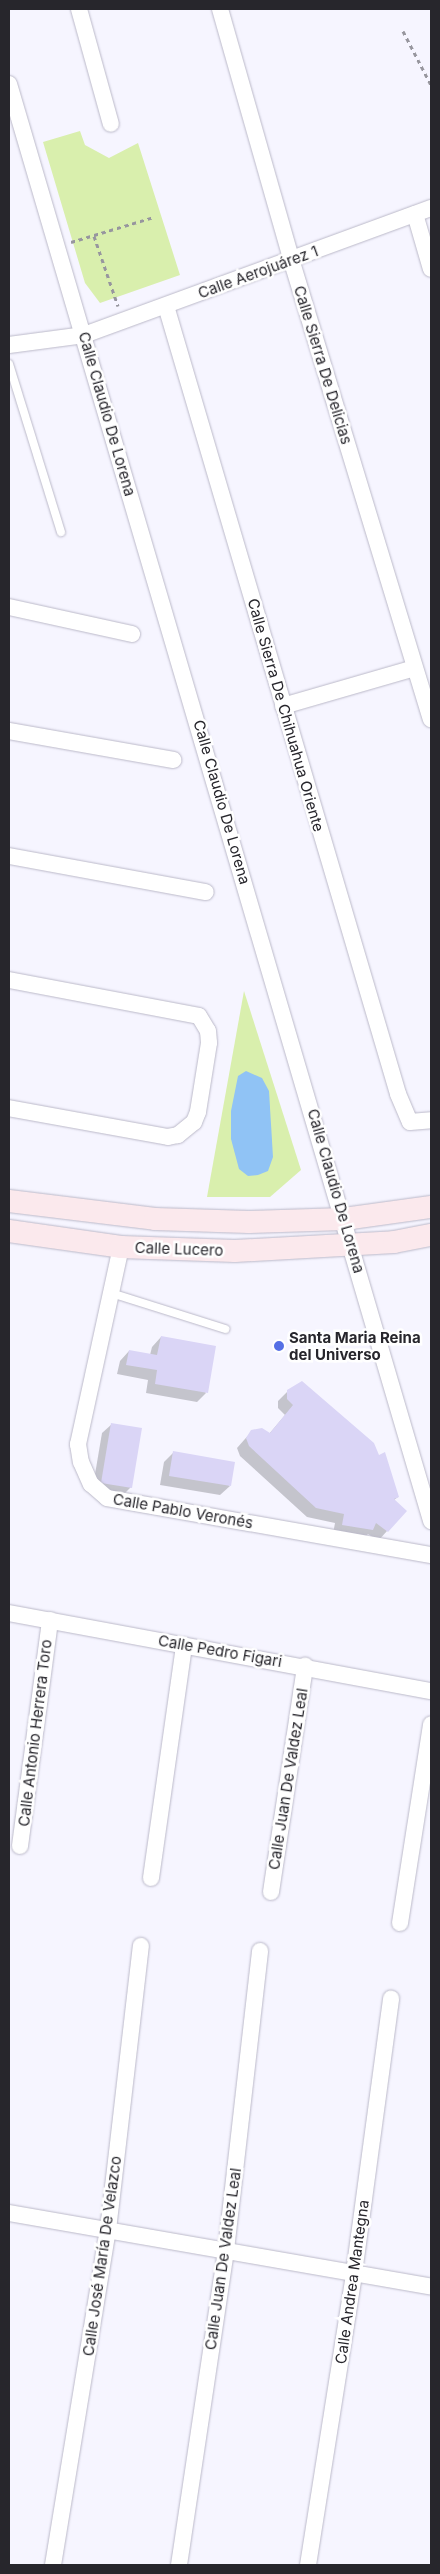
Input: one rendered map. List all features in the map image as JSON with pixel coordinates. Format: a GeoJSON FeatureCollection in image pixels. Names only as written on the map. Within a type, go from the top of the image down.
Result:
{"type":"FeatureCollection","features":[{"type":"Feature","properties":{"kind":"street"},"geometry":{"type":"LineString","coordinates":[[79,9],[111,124]]}},
{"type":"Feature","properties":{"kind":"street","name":"Calle Sierra De Delicias"},"geometry":{"type":"LineString","coordinates":[[220,9],[292,260],[431,719]]}},
{"type":"Feature","properties":{"kind":"street","name":"Calle Claudio De Lorena"},"geometry":{"type":"LineString","coordinates":[[9,84],[58,245],[431,1521]]}},
{"type":"Feature","properties":{"kind":"street","name":"Calle Aerojuárez 1"},"geometry":{"type":"LineString","coordinates":[[9,345],[84,334],[123,322],[431,208]]}},
{"type":"Feature","properties":{"kind":"street"},"geometry":{"type":"LineString","coordinates":[[415,214],[431,269]]}},
{"type":"Feature","properties":{"kind":"street","name":"Calle Sierra De Chihuahua Oriente"},"geometry":{"type":"LineString","coordinates":[[166,306],[398,1094],[410,1122],[431,1120]]}},
{"type":"Feature","properties":{"kind":"street"},"geometry":{"type":"LineString","coordinates":[[9,607],[132,634]]}},
{"type":"Feature","properties":{"kind":"street"},"geometry":{"type":"LineString","coordinates":[[283,706],[415,668]]}},
{"type":"Feature","properties":{"kind":"street"},"geometry":{"type":"LineString","coordinates":[[9,731],[173,760]]}},
{"type":"Feature","properties":{"kind":"street"},"geometry":{"type":"LineString","coordinates":[[9,856],[206,892]]}},
{"type":"Feature","properties":{"kind":"street"},"geometry":{"type":"LineString","coordinates":[[9,980],[199,1016],[208,1031],[209,1043],[198,1112],[194,1122],[178,1135],[168,1137],[9,1108]]}},
{"type":"Feature","properties":{"kind":"street","name":"Calle Lucero"},"geometry":{"type":"LineString","coordinates":[[9,1201],[155,1218],[249,1222],[344,1219],[431,1207]]}},
{"type":"Feature","properties":{"kind":"street","name":"Calle Lucero"},"geometry":{"type":"LineString","coordinates":[[9,1231],[121,1247],[235,1251],[394,1242],[431,1234]]}},
{"type":"Feature","properties":{"kind":"street","name":"Calle Pablo Veronés"},"geometry":{"type":"LineString","coordinates":[[121,1247],[78,1444],[86,1474],[107,1498],[431,1555]]}},
{"type":"Feature","properties":{"kind":"street","name":"Calle Pedro Figari"},"geometry":{"type":"LineString","coordinates":[[9,1613],[305,1666],[431,1691]]}},
{"type":"Feature","properties":{"kind":"street","name":"Calle Antonio Herrera Toro"},"geometry":{"type":"LineString","coordinates":[[20,1846],[50,1620]]}},
{"type":"Feature","properties":{"kind":"street"},"geometry":{"type":"LineString","coordinates":[[151,1878],[184,1645]]}},
{"type":"Feature","properties":{"kind":"street","name":"Calle Juan De Valdez Leal"},"geometry":{"type":"LineString","coordinates":[[271,1892],[305,1666]]}},
{"type":"Feature","properties":{"kind":"street"},"geometry":{"type":"LineString","coordinates":[[400,1923],[431,1724]]}},
{"type":"Feature","properties":{"kind":"street","name":"Calle José María De Velazco"},"geometry":{"type":"LineString","coordinates":[[53,2565],[108,2230],[141,1946]]}},
{"type":"Feature","properties":{"kind":"street","name":"Calle Juan De Valdez Leal"},"geometry":{"type":"LineString","coordinates":[[179,2565],[226,2250],[260,1951]]}},
{"type":"Feature","properties":{"kind":"street","name":"Calle Andrea Mantegna"},"geometry":{"type":"LineString","coordinates":[[308,2565],[354,2273],[391,1998]]}},
{"type":"Feature","properties":{"kind":"street"},"geometry":{"type":"LineString","coordinates":[[9,2213],[431,2286]]}},
{"type":"Feature","properties":{"kind":"lane"},"geometry":{"type":"LineString","coordinates":[[9,364],[61,532]]}},
{"type":"Feature","properties":{"kind":"lane"},"geometry":{"type":"LineString","coordinates":[[111,1293],[224,1329]]}},
{"type":"Feature","properties":{"kind":"path"},"geometry":{"type":"LineString","coordinates":[[403,31],[431,84]]}},
{"type":"Feature","properties":{"kind":"path"},"geometry":{"type":"LineString","coordinates":[[58,245],[154,217]]}},
{"type":"Feature","properties":{"kind":"path"},"geometry":{"type":"LineString","coordinates":[[94,236],[123,322]]}},
{"type":"Feature","properties":{"kind":"green space"},"geometry":{"type":"Polygon","coordinates":[[[80,131],[85,145],[109,158],[138,143],[180,275],[100,303],[85,283],[43,142],[80,131]]]}},
{"type":"Feature","properties":{"kind":"green space"},"geometry":{"type":"Polygon","coordinates":[[[244,991],[301,1170],[270,1197],[207,1197],[244,991]]]}},
{"type":"Feature","properties":{"kind":"water"},"geometry":{"type":"Polygon","coordinates":[[[246,1071],[262,1078],[269,1091],[273,1157],[268,1171],[248,1176],[239,1169],[231,1139],[231,1111],[238,1076],[246,1071]]]}},
{"type":"Feature","properties":{"kind":"building"},"geometry":{"type":"Polygon","coordinates":[[[161,1336],[216,1346],[208,1393],[155,1384],[157,1370],[126,1365],[129,1350],[157,1355],[161,1336]]]}},
{"type":"Feature","properties":{"kind":"building"},"geometry":{"type":"Polygon","coordinates":[[[302,1381],[374,1443],[379,1455],[385,1452],[399,1497],[394,1499],[407,1511],[388,1532],[376,1523],[373,1530],[342,1525],[344,1514],[316,1508],[249,1446],[246,1438],[251,1430],[262,1428],[270,1433],[293,1405],[287,1399],[287,1390],[302,1381]]]}},
{"type":"Feature","properties":{"kind":"building"},"geometry":{"type":"Polygon","coordinates":[[[111,1423],[142,1428],[132,1488],[101,1483],[111,1423]]]}},
{"type":"Feature","properties":{"kind":"building"},"geometry":{"type":"Polygon","coordinates":[[[173,1451],[235,1462],[231,1486],[169,1476],[173,1451]]]}},
{"type":"Feature","properties":{"kind":"place","name":"Santa Maria Reina del Universo"},"geometry":{"type":"Point","coordinates":[279,1346]}}]}
